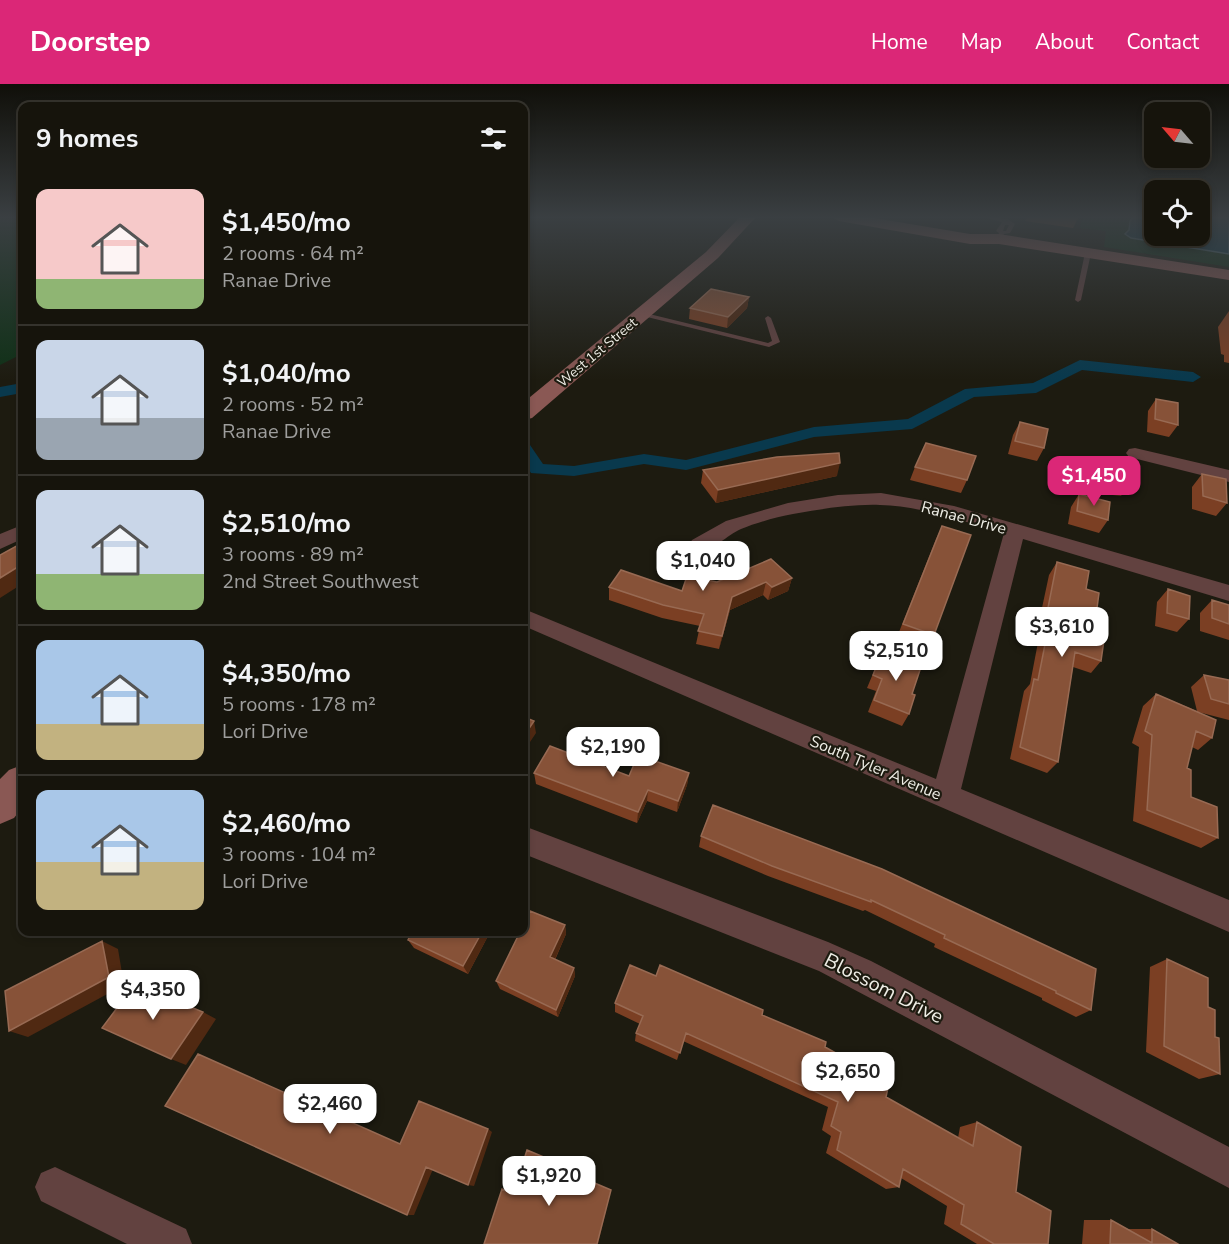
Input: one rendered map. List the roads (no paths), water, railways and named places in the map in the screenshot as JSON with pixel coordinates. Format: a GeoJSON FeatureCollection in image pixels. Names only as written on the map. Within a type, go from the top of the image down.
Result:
{"type":"FeatureCollection","features":[{"type":"Feature","properties":{"kind":"main road","name":"West 1st Street"},"geometry":{"type":"LineString","coordinates":[[528,410],[693,271]]}},
{"type":"Feature","properties":{"kind":"main road"},"geometry":{"type":"LineString","coordinates":[[1204,271],[1229,275]]}},
{"type":"Feature","properties":{"kind":"main road"},"geometry":{"type":"LineString","coordinates":[[0,806],[18,786]]}},
{"type":"Feature","properties":{"kind":"street"},"geometry":{"type":"LineString","coordinates":[[1135,453],[1229,476]]}},
{"type":"Feature","properties":{"kind":"street","name":"Ranae Drive"},"geometry":{"type":"LineString","coordinates":[[699,545],[733,525],[788,509],[860,498],[920,504],[1229,593]]}},
{"type":"Feature","properties":{"kind":"street"},"geometry":{"type":"LineString","coordinates":[[945,796],[1015,531]]}},
{"type":"Feature","properties":{"kind":"street"},"geometry":{"type":"LineString","coordinates":[[0,542],[18,533]]}},
{"type":"Feature","properties":{"kind":"street","name":"South Tyler Avenue"},"geometry":{"type":"LineString","coordinates":[[528,619],[1229,916]]}},
{"type":"Feature","properties":{"kind":"street","name":"Blossom Drive"},"geometry":{"type":"LineString","coordinates":[[528,842],[849,968],[1229,1168]]}},
{"type":"Feature","properties":{"kind":"street"},"geometry":{"type":"LineString","coordinates":[[55,1187],[171,1244]]}},
{"type":"Feature","properties":{"kind":"lane"},"geometry":{"type":"LineString","coordinates":[[1077,300],[1084,271]]}},
{"type":"Feature","properties":{"kind":"lane"},"geometry":{"type":"LineString","coordinates":[[641,314],[769,345],[776,342],[768,318]]}},
{"type":"Feature","properties":{"kind":"waterway"},"geometry":{"type":"LineString","coordinates":[[528,455],[537,469],[574,471],[644,459],[686,465],[814,432],[912,424],[971,392],[1036,388],[1080,365],[1193,377]]}},
{"type":"Feature","properties":{"kind":"waterway"},"geometry":{"type":"LineString","coordinates":[[0,392],[18,389]]}}]}
